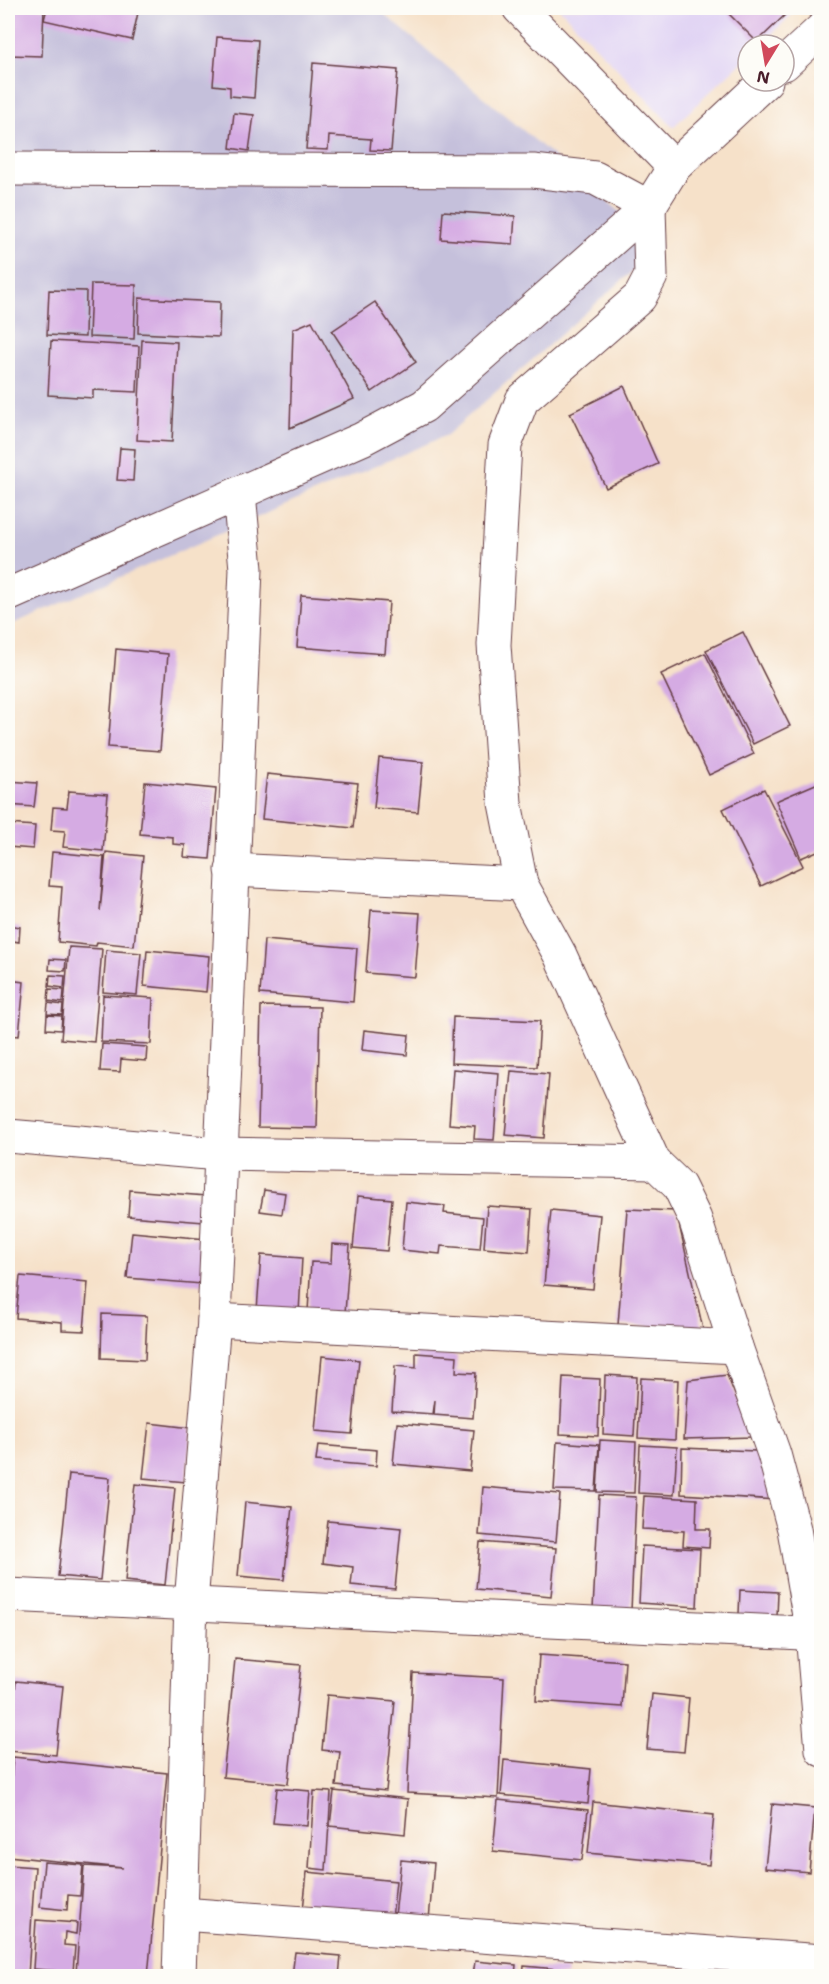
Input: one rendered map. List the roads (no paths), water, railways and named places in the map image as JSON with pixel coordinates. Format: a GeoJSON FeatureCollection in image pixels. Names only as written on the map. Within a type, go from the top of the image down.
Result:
{"type":"FeatureCollection","features":[{"type":"Feature","properties":{"kind":"street"},"geometry":{"type":"LineString","coordinates":[[519,8],[674,167]]}},
{"type":"Feature","properties":{"kind":"street"},"geometry":{"type":"LineString","coordinates":[[796,53],[822,29]]}},
{"type":"Feature","properties":{"kind":"street"},"geometry":{"type":"LineString","coordinates":[[8,596],[362,439],[424,406],[649,207],[674,167],[753,93]]}},
{"type":"Feature","properties":{"kind":"street"},"geometry":{"type":"LineString","coordinates":[[8,169],[533,171],[595,178],[649,207]]}},
{"type":"Feature","properties":{"kind":"street"},"geometry":{"type":"LineString","coordinates":[[649,207],[651,276],[640,297],[522,400],[505,445],[494,645],[505,803],[521,884],[560,955],[654,1162],[679,1186],[695,1219],[777,1465],[794,1529],[817,1634],[822,1750]]}},
{"type":"Feature","properties":{"kind":"street"},"geometry":{"type":"LineString","coordinates":[[179,1977],[191,1603],[214,1320],[219,1154],[246,569],[239,493]]}},
{"type":"Feature","properties":{"kind":"street"},"geometry":{"type":"LineString","coordinates":[[232,870],[521,884]]}},
{"type":"Feature","properties":{"kind":"street"},"geometry":{"type":"LineString","coordinates":[[8,1136],[219,1154],[654,1162]]}},
{"type":"Feature","properties":{"kind":"street"},"geometry":{"type":"LineString","coordinates":[[214,1320],[736,1347]]}},
{"type":"Feature","properties":{"kind":"street"},"geometry":{"type":"LineString","coordinates":[[8,1595],[817,1634]]}},
{"type":"Feature","properties":{"kind":"street"},"geometry":{"type":"LineString","coordinates":[[182,1914],[822,1961]]}}]}
